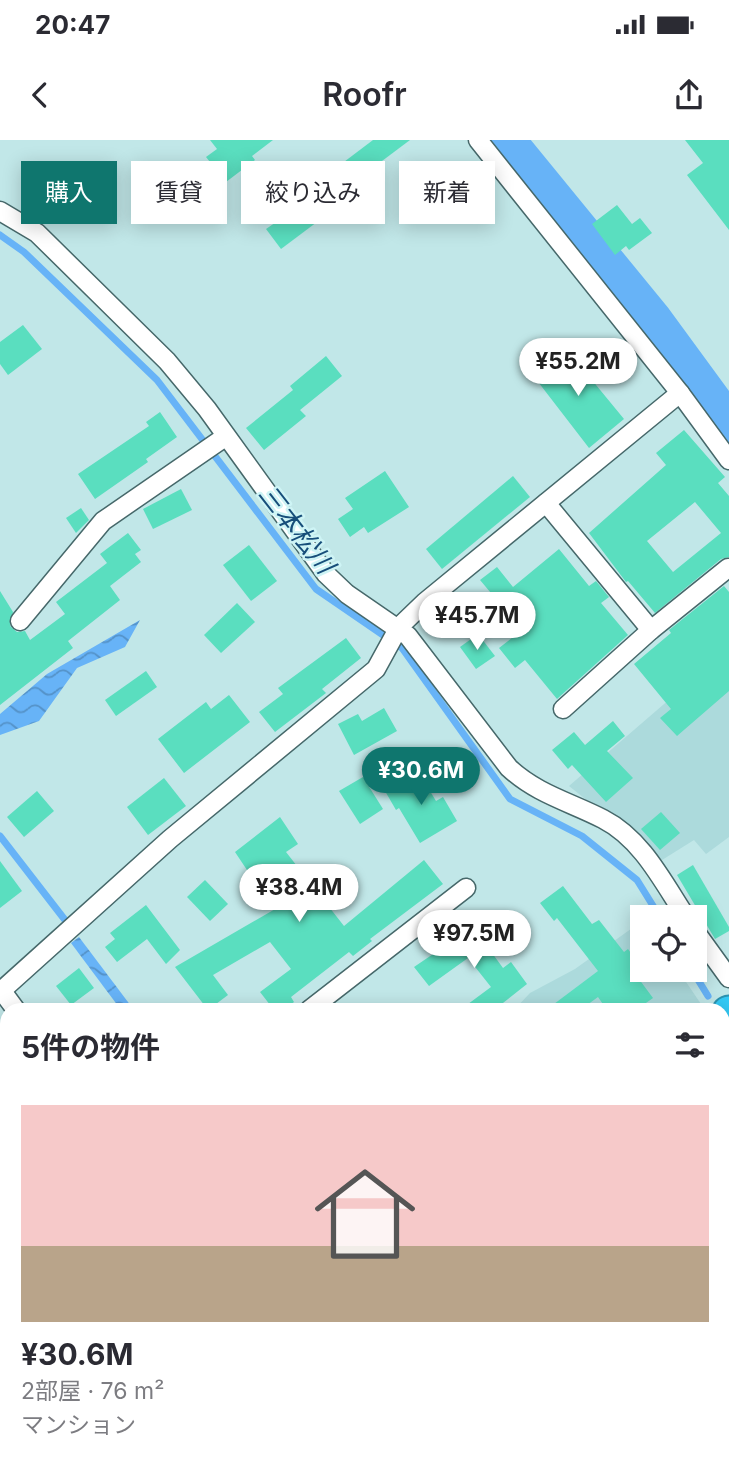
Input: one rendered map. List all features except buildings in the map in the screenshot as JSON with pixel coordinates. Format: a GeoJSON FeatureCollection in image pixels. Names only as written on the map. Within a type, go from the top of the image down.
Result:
{"type":"FeatureCollection","features":[{"type":"Feature","properties":{"kind":"street"},"geometry":{"type":"LineString","coordinates":[[478,140],[680,393],[729,460]]}},
{"type":"Feature","properties":{"kind":"street"},"geometry":{"type":"LineString","coordinates":[[0,211],[37,233],[167,361],[326,574],[347,594],[399,627],[509,768],[537,790],[606,820],[647,856],[678,905]]}},
{"type":"Feature","properties":{"kind":"street"},"geometry":{"type":"LineString","coordinates":[[1,991],[170,839],[376,669],[399,627],[425,602],[680,393]]}},
{"type":"Feature","properties":{"kind":"street"},"geometry":{"type":"LineString","coordinates":[[20,621],[103,521],[225,437]]}},
{"type":"Feature","properties":{"kind":"street"},"geometry":{"type":"LineString","coordinates":[[546,503],[651,630]]}},
{"type":"Feature","properties":{"kind":"street"},"geometry":{"type":"LineString","coordinates":[[563,709],[651,630],[727,568]]}},
{"type":"Feature","properties":{"kind":"street"},"geometry":{"type":"LineString","coordinates":[[318,1003],[466,888]]}},
{"type":"Feature","properties":{"kind":"street"},"geometry":{"type":"LineString","coordinates":[[707,948],[729,978]]}},
{"type":"Feature","properties":{"kind":"shaded area"},"geometry":{"type":"Polygon","coordinates":[[[729,648],[729,837],[706,854],[694,840],[662,860],[569,786],[729,648]]]}},
{"type":"Feature","properties":{"kind":"shaded area"},"geometry":{"type":"Polygon","coordinates":[[[630,930],[630,982],[686,982],[700,1003],[521,1003],[530,993],[575,969],[630,930]]]}},
{"type":"Feature","properties":{"kind":"water"},"geometry":{"type":"Polygon","coordinates":[[[140,620],[125,647],[77,668],[39,721],[0,735],[0,714],[47,674],[140,620]]]}},
{"type":"Feature","properties":{"kind":"water"},"geometry":{"type":"Polygon","coordinates":[[[79,937],[129,1003],[116,1003],[71,943],[79,937]]]}},
{"type":"Feature","properties":{"kind":"waterway"},"geometry":{"type":"LineString","coordinates":[[505,140],[653,321],[729,425]]}},
{"type":"Feature","properties":{"kind":"waterway","name":"三本松川"},"geometry":{"type":"LineString","coordinates":[[0,235],[24,252],[157,380],[316,589],[402,648],[510,799],[582,836],[637,880],[653,905]]}},
{"type":"Feature","properties":{"kind":"waterway"},"geometry":{"type":"LineString","coordinates":[[0,836],[65,920]]}},
{"type":"Feature","properties":{"kind":"waterway","name":"三本松川"},"geometry":{"type":"LineString","coordinates":[[699,982],[708,996]]}}]}
